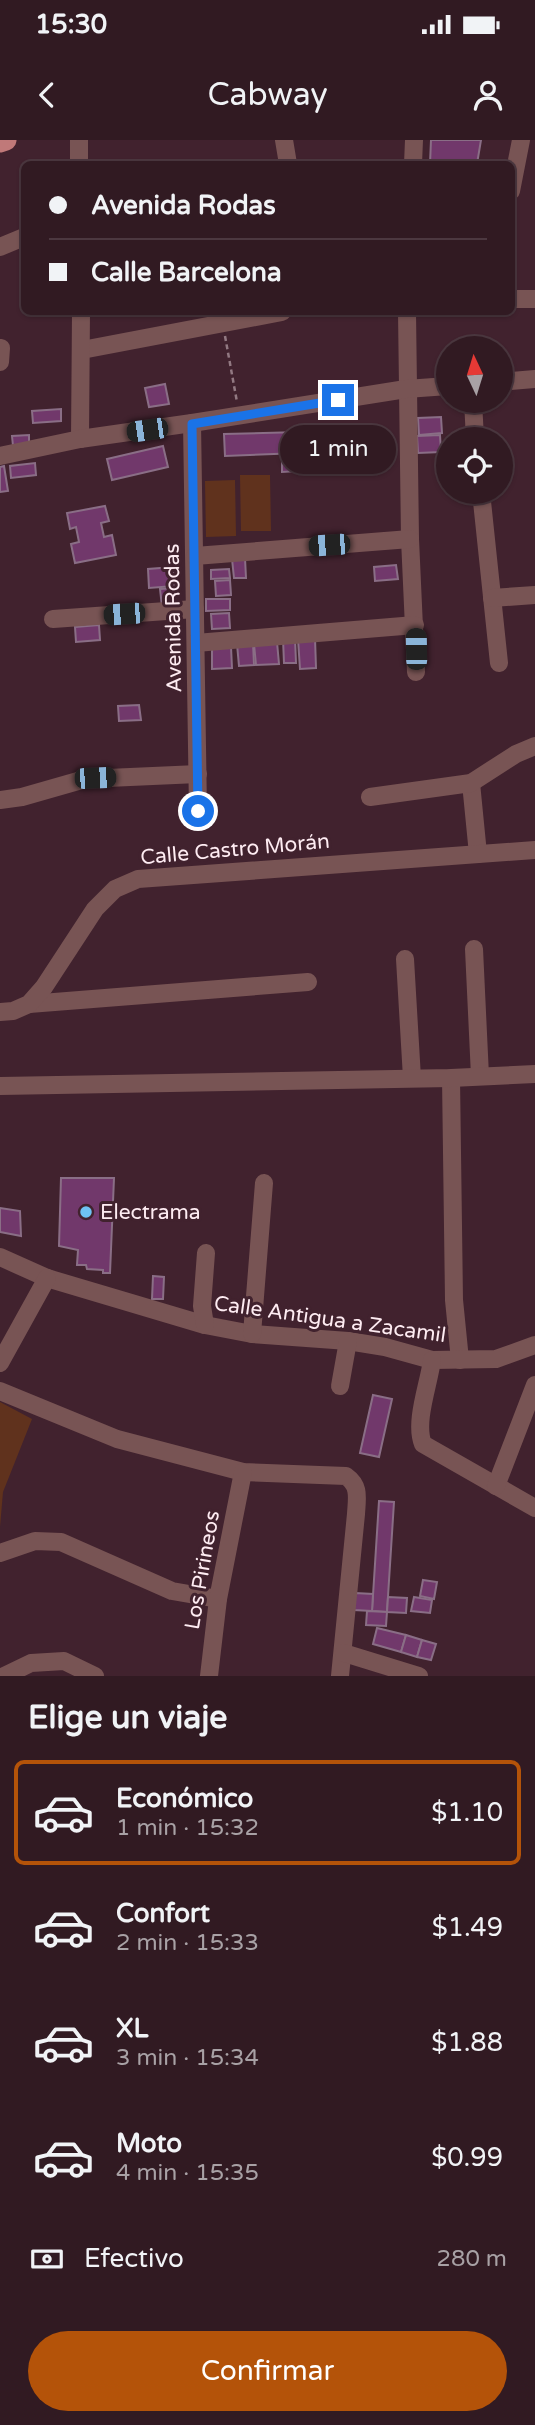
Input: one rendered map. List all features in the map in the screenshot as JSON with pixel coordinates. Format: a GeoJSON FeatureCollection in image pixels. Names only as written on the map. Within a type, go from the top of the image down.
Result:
{"type":"FeatureCollection","features":[{"type":"Feature","properties":{"kind":"main road"},"geometry":{"type":"LineString","coordinates":[[0,142],[6,140]]}},
{"type":"Feature","properties":{"kind":"street"},"geometry":{"type":"LineString","coordinates":[[79,140],[79,161]]}},
{"type":"Feature","properties":{"kind":"street"},"geometry":{"type":"LineString","coordinates":[[284,140],[288,161]]}},
{"type":"Feature","properties":{"kind":"street"},"geometry":{"type":"LineString","coordinates":[[413,161],[414,140]]}},
{"type":"Feature","properties":{"kind":"street"},"geometry":{"type":"LineString","coordinates":[[515,171],[521,140]]}},
{"type":"Feature","properties":{"kind":"street"},"geometry":{"type":"LineString","coordinates":[[0,247],[21,238]]}},
{"type":"Feature","properties":{"kind":"street"},"geometry":{"type":"LineString","coordinates":[[515,299],[535,299]]}},
{"type":"Feature","properties":{"kind":"street"},"geometry":{"type":"LineString","coordinates":[[80,439],[81,315]]}},
{"type":"Feature","properties":{"kind":"street"},"geometry":{"type":"LineString","coordinates":[[82,350],[264,315]]}},
{"type":"Feature","properties":{"kind":"street"},"geometry":{"type":"LineString","coordinates":[[407,315],[406,389],[416,673]]}},
{"type":"Feature","properties":{"kind":"street"},"geometry":{"type":"LineString","coordinates":[[0,362],[1,348]]}},
{"type":"Feature","properties":{"kind":"street"},"geometry":{"type":"LineString","coordinates":[[513,381],[535,379]]}},
{"type":"Feature","properties":{"kind":"street"},"geometry":{"type":"LineString","coordinates":[[0,456],[80,439],[192,424],[406,389],[436,387]]}},
{"type":"Feature","properties":{"kind":"street","name":"Avenida Rodas"},"geometry":{"type":"LineString","coordinates":[[192,424],[198,811]]}},
{"type":"Feature","properties":{"kind":"street"},"geometry":{"type":"LineString","coordinates":[[482,504],[499,663]]}},
{"type":"Feature","properties":{"kind":"street"},"geometry":{"type":"LineString","coordinates":[[195,556],[410,539]]}},
{"type":"Feature","properties":{"kind":"street"},"geometry":{"type":"LineString","coordinates":[[492,598],[535,595]]}},
{"type":"Feature","properties":{"kind":"street"},"geometry":{"type":"LineString","coordinates":[[53,619],[195,609]]}},
{"type":"Feature","properties":{"kind":"street"},"geometry":{"type":"LineString","coordinates":[[196,643],[415,625]]}},
{"type":"Feature","properties":{"kind":"street"},"geometry":{"type":"LineString","coordinates":[[370,797],[471,783],[516,754],[535,746]]}},
{"type":"Feature","properties":{"kind":"street"},"geometry":{"type":"LineString","coordinates":[[0,800],[22,797],[85,779],[198,774]]}},
{"type":"Feature","properties":{"kind":"street"},"geometry":{"type":"LineString","coordinates":[[471,783],[478,854]]}},
{"type":"Feature","properties":{"kind":"street","name":"Calle Castro Morán"},"geometry":{"type":"LineString","coordinates":[[29,1004],[44,987],[95,909],[115,889],[138,879],[535,850]]}},
{"type":"Feature","properties":{"kind":"street"},"geometry":{"type":"LineString","coordinates":[[474,949],[480,1076]]}},
{"type":"Feature","properties":{"kind":"street"},"geometry":{"type":"LineString","coordinates":[[405,960],[412,1078]]}},
{"type":"Feature","properties":{"kind":"street"},"geometry":{"type":"LineString","coordinates":[[0,1012],[13,1011],[29,1004],[308,982]]}},
{"type":"Feature","properties":{"kind":"street"},"geometry":{"type":"LineString","coordinates":[[0,1086],[535,1073]]}},
{"type":"Feature","properties":{"kind":"street"},"geometry":{"type":"LineString","coordinates":[[451,1077],[454,1300],[460,1360]]}},
{"type":"Feature","properties":{"kind":"street"},"geometry":{"type":"LineString","coordinates":[[252,1334],[264,1183]]}},
{"type":"Feature","properties":{"kind":"street"},"geometry":{"type":"LineString","coordinates":[[205,1325],[202,1306],[206,1253]]}},
{"type":"Feature","properties":{"kind":"street","name":"Calle Antigua a Zacamil"},"geometry":{"type":"LineString","coordinates":[[0,1257],[47,1278],[205,1325],[252,1334],[348,1341],[385,1347],[432,1360],[496,1359],[535,1345]]}},
{"type":"Feature","properties":{"kind":"street"},"geometry":{"type":"LineString","coordinates":[[0,1363],[47,1278]]}},
{"type":"Feature","properties":{"kind":"street"},"geometry":{"type":"LineString","coordinates":[[340,1386],[348,1341]]}},
{"type":"Feature","properties":{"kind":"street"},"geometry":{"type":"LineString","coordinates":[[432,1360],[420,1424],[419,1435],[423,1444],[535,1508]]}},
{"type":"Feature","properties":{"kind":"street"},"geometry":{"type":"LineString","coordinates":[[496,1486],[535,1385]]}},
{"type":"Feature","properties":{"kind":"street"},"geometry":{"type":"LineString","coordinates":[[0,1391],[117,1439],[243,1472],[346,1476],[354,1481],[357,1489],[356,1514],[340,1676]]}},
{"type":"Feature","properties":{"kind":"street","name":"Los Pirineos"},"geometry":{"type":"LineString","coordinates":[[209,1676],[218,1599],[243,1472]]}},
{"type":"Feature","properties":{"kind":"street"},"geometry":{"type":"LineString","coordinates":[[0,1553],[35,1541],[61,1542],[172,1591],[218,1599]]}},
{"type":"Feature","properties":{"kind":"street"},"geometry":{"type":"LineString","coordinates":[[344,1653],[419,1676]]}},
{"type":"Feature","properties":{"kind":"street"},"geometry":{"type":"LineString","coordinates":[[4,1676],[31,1663],[64,1661],[95,1676]]}},
{"type":"Feature","properties":{"kind":"path"},"geometry":{"type":"LineString","coordinates":[[222,322],[239,416]]}},
{"type":"Feature","properties":{"kind":"shaded area"},"geometry":{"type":"Polygon","coordinates":[[[240,475],[270,475],[271,531],[241,531],[240,475]]]}},
{"type":"Feature","properties":{"kind":"shaded area"},"geometry":{"type":"Polygon","coordinates":[[[235,480],[236,536],[206,537],[205,481],[235,480]]]}},
{"type":"Feature","properties":{"kind":"shaded area"},"geometry":{"type":"Polygon","coordinates":[[[0,1402],[32,1419],[3,1492],[0,1527],[0,1402]]]}},
{"type":"Feature","properties":{"kind":"building"},"geometry":{"type":"Polygon","coordinates":[[[431,140],[481,140],[478,161],[430,161],[431,140]]]}},
{"type":"Feature","properties":{"kind":"building"},"geometry":{"type":"Polygon","coordinates":[[[165,384],[169,404],[149,407],[145,388],[165,384]]]}},
{"type":"Feature","properties":{"kind":"building"},"geometry":{"type":"Polygon","coordinates":[[[61,409],[61,421],[33,423],[32,411],[61,409]]]}},
{"type":"Feature","properties":{"kind":"building"},"geometry":{"type":"Polygon","coordinates":[[[441,417],[442,427],[436,427],[436,434],[419,435],[418,418],[441,417]]]}},
{"type":"Feature","properties":{"kind":"building"},"geometry":{"type":"Polygon","coordinates":[[[300,432],[300,453],[225,456],[224,434],[300,432]]]}},
{"type":"Feature","properties":{"kind":"building"},"geometry":{"type":"Polygon","coordinates":[[[29,435],[29,444],[13,446],[12,436],[29,435]]]}},
{"type":"Feature","properties":{"kind":"building"},"geometry":{"type":"Polygon","coordinates":[[[390,435],[391,445],[351,448],[350,438],[390,435]]]}},
{"type":"Feature","properties":{"kind":"building"},"geometry":{"type":"Polygon","coordinates":[[[436,435],[436,452],[418,453],[417,436],[436,435]]]}},
{"type":"Feature","properties":{"kind":"building"},"geometry":{"type":"Polygon","coordinates":[[[163,446],[168,467],[112,480],[107,459],[163,446]]]}},
{"type":"Feature","properties":{"kind":"building"},"geometry":{"type":"Polygon","coordinates":[[[297,459],[298,471],[282,472],[282,460],[297,459]]]}},
{"type":"Feature","properties":{"kind":"building"},"geometry":{"type":"Polygon","coordinates":[[[35,463],[36,475],[11,478],[10,466],[35,463]]]}},
{"type":"Feature","properties":{"kind":"building"},"geometry":{"type":"Polygon","coordinates":[[[4,466],[8,491],[0,492],[0,467],[4,466]]]}},
{"type":"Feature","properties":{"kind":"building"},"geometry":{"type":"Polygon","coordinates":[[[105,506],[109,521],[101,523],[104,537],[112,535],[116,555],[75,563],[71,544],[79,542],[76,527],[70,529],[67,513],[105,506]]]}},
{"type":"Feature","properties":{"kind":"building"},"geometry":{"type":"Polygon","coordinates":[[[245,558],[246,578],[234,578],[232,559],[245,558]]]}},
{"type":"Feature","properties":{"kind":"building"},"geometry":{"type":"Polygon","coordinates":[[[396,565],[398,579],[375,581],[374,567],[396,565]]]}},
{"type":"Feature","properties":{"kind":"building"},"geometry":{"type":"Polygon","coordinates":[[[173,567],[174,586],[149,588],[148,569],[173,567]]]}},
{"type":"Feature","properties":{"kind":"building"},"geometry":{"type":"Polygon","coordinates":[[[229,569],[230,578],[211,579],[211,570],[229,569]]]}},
{"type":"Feature","properties":{"kind":"building"},"geometry":{"type":"Polygon","coordinates":[[[230,580],[231,595],[216,596],[215,581],[230,580]]]}},
{"type":"Feature","properties":{"kind":"building"},"geometry":{"type":"Polygon","coordinates":[[[175,588],[176,606],[162,607],[160,589],[175,588]]]}},
{"type":"Feature","properties":{"kind":"building"},"geometry":{"type":"Polygon","coordinates":[[[206,599],[230,599],[230,610],[206,611],[206,599]]]}},
{"type":"Feature","properties":{"kind":"building"},"geometry":{"type":"Polygon","coordinates":[[[229,613],[230,628],[212,629],[211,614],[229,613]]]}},
{"type":"Feature","properties":{"kind":"building"},"geometry":{"type":"Polygon","coordinates":[[[99,625],[100,640],[76,642],[75,627],[99,625]]]}},
{"type":"Feature","properties":{"kind":"building"},"geometry":{"type":"Polygon","coordinates":[[[295,638],[296,663],[284,663],[283,639],[295,638]]]}},
{"type":"Feature","properties":{"kind":"building"},"geometry":{"type":"Polygon","coordinates":[[[315,638],[316,668],[300,669],[298,639],[315,638]]]}},
{"type":"Feature","properties":{"kind":"building"},"geometry":{"type":"Polygon","coordinates":[[[277,642],[279,664],[256,665],[254,644],[277,642]]]}},
{"type":"Feature","properties":{"kind":"building"},"geometry":{"type":"Polygon","coordinates":[[[253,643],[254,665],[239,666],[237,644],[253,643]]]}},
{"type":"Feature","properties":{"kind":"building"},"geometry":{"type":"Polygon","coordinates":[[[212,647],[231,647],[232,668],[212,669],[212,647]]]}},
{"type":"Feature","properties":{"kind":"building"},"geometry":{"type":"Polygon","coordinates":[[[139,705],[141,720],[119,721],[118,706],[139,705]]]}},
{"type":"Feature","properties":{"kind":"building","name":"Electrama"},"geometry":{"type":"Polygon","coordinates":[[[61,1178],[114,1178],[110,1273],[87,1269],[86,1265],[77,1265],[78,1250],[59,1246],[61,1178]]]}},
{"type":"Feature","properties":{"kind":"building"},"geometry":{"type":"Polygon","coordinates":[[[0,1208],[20,1211],[21,1236],[0,1232],[0,1208]]]}},
{"type":"Feature","properties":{"kind":"building"},"geometry":{"type":"Polygon","coordinates":[[[153,1276],[164,1277],[163,1299],[152,1299],[153,1276]]]}},
{"type":"Feature","properties":{"kind":"building"},"geometry":{"type":"Polygon","coordinates":[[[373,1395],[392,1399],[379,1457],[360,1453],[373,1395]]]}},
{"type":"Feature","properties":{"kind":"building"},"geometry":{"type":"Polygon","coordinates":[[[379,1501],[394,1502],[387,1612],[372,1611],[379,1501]]]}},
{"type":"Feature","properties":{"kind":"building"},"geometry":{"type":"Polygon","coordinates":[[[423,1580],[437,1582],[434,1599],[420,1596],[423,1580]]]}},
{"type":"Feature","properties":{"kind":"building"},"geometry":{"type":"Polygon","coordinates":[[[355,1593],[373,1594],[372,1611],[354,1610],[355,1593]]]}},
{"type":"Feature","properties":{"kind":"building"},"geometry":{"type":"Polygon","coordinates":[[[388,1597],[407,1598],[406,1613],[387,1612],[388,1597]]]}},
{"type":"Feature","properties":{"kind":"building"},"geometry":{"type":"Polygon","coordinates":[[[414,1597],[432,1600],[430,1613],[411,1611],[414,1597]]]}},
{"type":"Feature","properties":{"kind":"building"},"geometry":{"type":"Polygon","coordinates":[[[367,1611],[387,1612],[386,1626],[366,1625],[367,1611]]]}},
{"type":"Feature","properties":{"kind":"building"},"geometry":{"type":"Polygon","coordinates":[[[377,1628],[406,1635],[401,1652],[373,1644],[377,1628]]]}},
{"type":"Feature","properties":{"kind":"building"},"geometry":{"type":"Polygon","coordinates":[[[406,1635],[422,1640],[417,1657],[401,1652],[406,1635]]]}},
{"type":"Feature","properties":{"kind":"building"},"geometry":{"type":"Polygon","coordinates":[[[422,1640],[436,1644],[431,1660],[417,1657],[422,1640]]]}},
{"type":"Feature","properties":{"kind":"place","name":"Electrama"},"geometry":{"type":"Point","coordinates":[86,1212]}},
{"type":"Feature","properties":{"kind":"route"},"geometry":{"type":"LineString","coordinates":[[198,811],[192,424],[338,400]]}}]}
